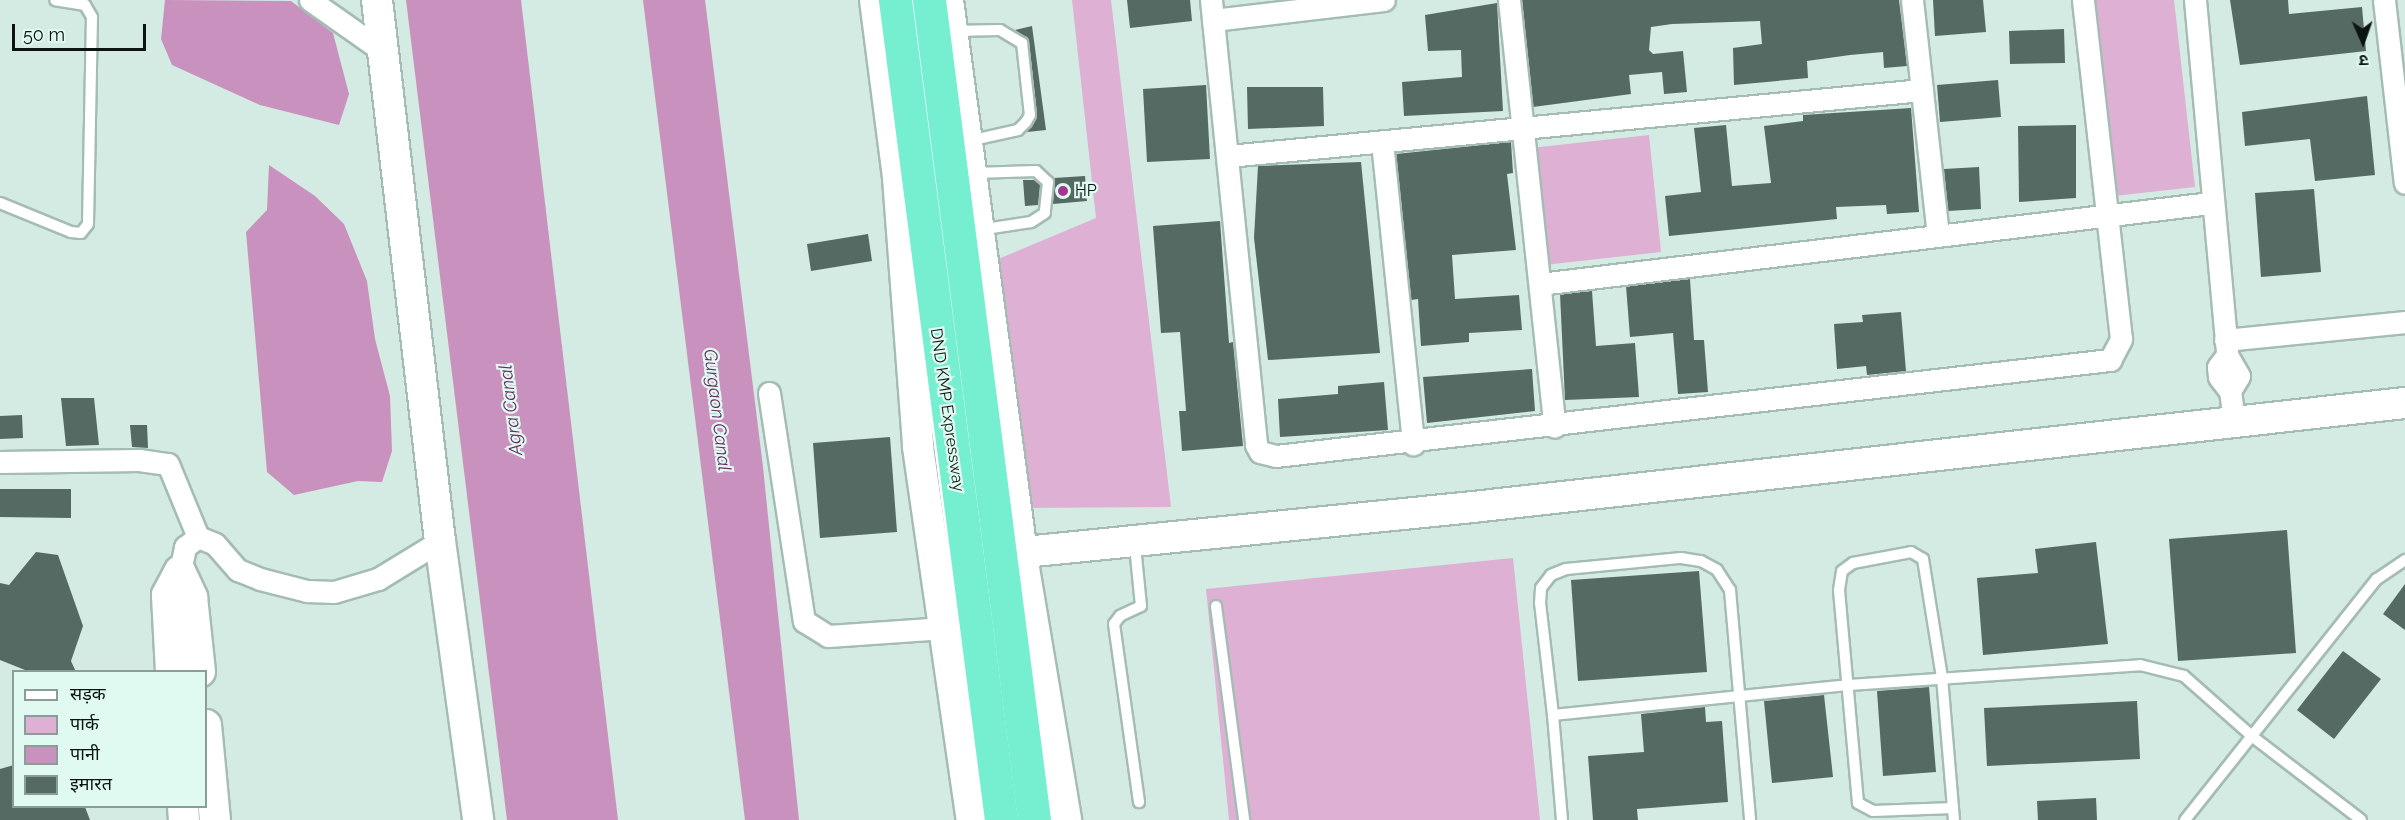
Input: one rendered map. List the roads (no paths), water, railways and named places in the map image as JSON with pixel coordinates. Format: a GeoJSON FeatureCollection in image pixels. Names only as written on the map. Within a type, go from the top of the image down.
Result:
{"type":"FeatureCollection","features":[{"type":"Feature","properties":{"kind":"highway","name":"DND KMP Expressway"},"geometry":{"type":"LineString","coordinates":[[895,0],[1001,820]]}},
{"type":"Feature","properties":{"kind":"highway","name":"DND KMP Expressway"},"geometry":{"type":"LineString","coordinates":[[929,0],[1034,820]]}},
{"type":"Feature","properties":{"kind":"street"},"geometry":{"type":"LineString","coordinates":[[310,0],[384,52]]}},
{"type":"Feature","properties":{"kind":"street"},"geometry":{"type":"LineString","coordinates":[[377,0],[440,541],[478,820]]}},
{"type":"Feature","properties":{"kind":"street"},"geometry":{"type":"LineString","coordinates":[[875,0],[898,178],[918,447],[972,820]]}},
{"type":"Feature","properties":{"kind":"street"},"geometry":{"type":"LineString","coordinates":[[948,0],[1023,561],[1066,820]]}},
{"type":"Feature","properties":{"kind":"street"},"geometry":{"type":"LineString","coordinates":[[1381,0],[1212,10],[1256,445],[1260,452],[1276,456],[1413,444],[2110,360],[2121,339],[2083,0]]}},
{"type":"Feature","properties":{"kind":"street"},"geometry":{"type":"LineString","coordinates":[[1509,0],[1555,427]]}},
{"type":"Feature","properties":{"kind":"street"},"geometry":{"type":"LineString","coordinates":[[1912,0],[1938,235]]}},
{"type":"Feature","properties":{"kind":"street"},"geometry":{"type":"LineString","coordinates":[[2195,0],[2210,203],[2226,348],[2239,376],[2230,391],[2235,429]]}},
{"type":"Feature","properties":{"kind":"street"},"geometry":{"type":"LineString","coordinates":[[2384,0],[2403,149],[2405,183]]}},
{"type":"Feature","properties":{"kind":"street"},"geometry":{"type":"LineString","coordinates":[[1228,156],[1922,90]]}},
{"type":"Feature","properties":{"kind":"street"},"geometry":{"type":"LineString","coordinates":[[1382,142],[1413,444]]}},
{"type":"Feature","properties":{"kind":"street"},"geometry":{"type":"LineString","coordinates":[[1540,284],[2210,203]]}},
{"type":"Feature","properties":{"kind":"street"},"geometry":{"type":"LineString","coordinates":[[2226,348],[2405,322]]}},
{"type":"Feature","properties":{"kind":"street"},"geometry":{"type":"LineString","coordinates":[[769,393],[804,621],[828,636],[945,628]]}},
{"type":"Feature","properties":{"kind":"street"},"geometry":{"type":"LineString","coordinates":[[1023,561],[1136,556],[2235,429],[2405,403]]}},
{"type":"Feature","properties":{"kind":"street"},"geometry":{"type":"LineString","coordinates":[[936,569],[2235,429],[2405,417]]}},
{"type":"Feature","properties":{"kind":"street"},"geometry":{"type":"LineString","coordinates":[[0,462],[138,460],[168,464],[198,537],[215,544],[238,570],[260,579],[307,591],[334,592],[378,579],[440,541]]}},
{"type":"Feature","properties":{"kind":"street"},"geometry":{"type":"LineString","coordinates":[[171,670],[167,595],[180,571],[186,547],[198,537]]}},
{"type":"Feature","properties":{"kind":"street"},"geometry":{"type":"LineString","coordinates":[[180,571],[192,597],[200,670]]}},
{"type":"Feature","properties":{"kind":"street"},"geometry":{"type":"LineString","coordinates":[[207,736],[215,820]]}},
{"type":"Feature","properties":{"kind":"lane"},"geometry":{"type":"LineString","coordinates":[[0,203],[71,232],[86,230],[92,17],[85,5],[57,0]]}},
{"type":"Feature","properties":{"kind":"lane"},"geometry":{"type":"LineString","coordinates":[[952,31],[1000,30],[1022,43],[1030,115],[1018,130],[966,141]]}},
{"type":"Feature","properties":{"kind":"lane"},"geometry":{"type":"LineString","coordinates":[[971,174],[1036,171],[1048,182],[1045,213],[1031,222],[978,231]]}},
{"type":"Feature","properties":{"kind":"lane"},"geometry":{"type":"LineString","coordinates":[[1953,808],[1874,811],[1858,803],[1839,590],[1842,571],[1871,558],[1911,552],[1923,559],[1928,577],[1942,677],[1953,808],[1954,820]]}},
{"type":"Feature","properties":{"kind":"lane"},"geometry":{"type":"LineString","coordinates":[[1136,556],[1141,606],[1119,616],[1114,624],[1138,802]]}},
{"type":"Feature","properties":{"kind":"lane"},"geometry":{"type":"LineString","coordinates":[[1562,820],[1541,588],[1551,575],[1566,569],[1681,558],[1717,570],[1730,590],[1750,820]]}},
{"type":"Feature","properties":{"kind":"lane"},"geometry":{"type":"LineString","coordinates":[[2185,820],[2377,579],[2405,560]]}},
{"type":"Feature","properties":{"kind":"lane"},"geometry":{"type":"LineString","coordinates":[[1216,606],[1244,820]]}},
{"type":"Feature","properties":{"kind":"lane"},"geometry":{"type":"LineString","coordinates":[[1552,715],[1738,695],[1942,677],[2140,665],[2164,668],[2184,676],[2253,737],[2361,820]]}},
{"type":"Feature","properties":{"kind":"water"},"geometry":{"type":"Polygon","coordinates":[[[165,0],[291,1],[333,33],[349,94],[339,125],[260,105],[172,65],[161,39],[165,0]]]}},
{"type":"Feature","properties":{"kind":"water","name":"Agra Canal"},"geometry":{"type":"Polygon","coordinates":[[[406,0],[521,0],[618,820],[507,820],[406,0]]]}},
{"type":"Feature","properties":{"kind":"water","name":"Gurgaon Canal"},"geometry":{"type":"Polygon","coordinates":[[[643,0],[705,0],[763,467],[799,820],[745,820],[643,0]]]}},
{"type":"Feature","properties":{"kind":"water"},"geometry":{"type":"Polygon","coordinates":[[[269,165],[315,196],[344,224],[367,281],[375,339],[390,396],[392,451],[382,482],[358,481],[294,495],[267,472],[246,232],[267,210],[269,165]]]}},
{"type":"Feature","properties":{"kind":"place","name":"HP"},"geometry":{"type":"Point","coordinates":[1063,191]}}]}
